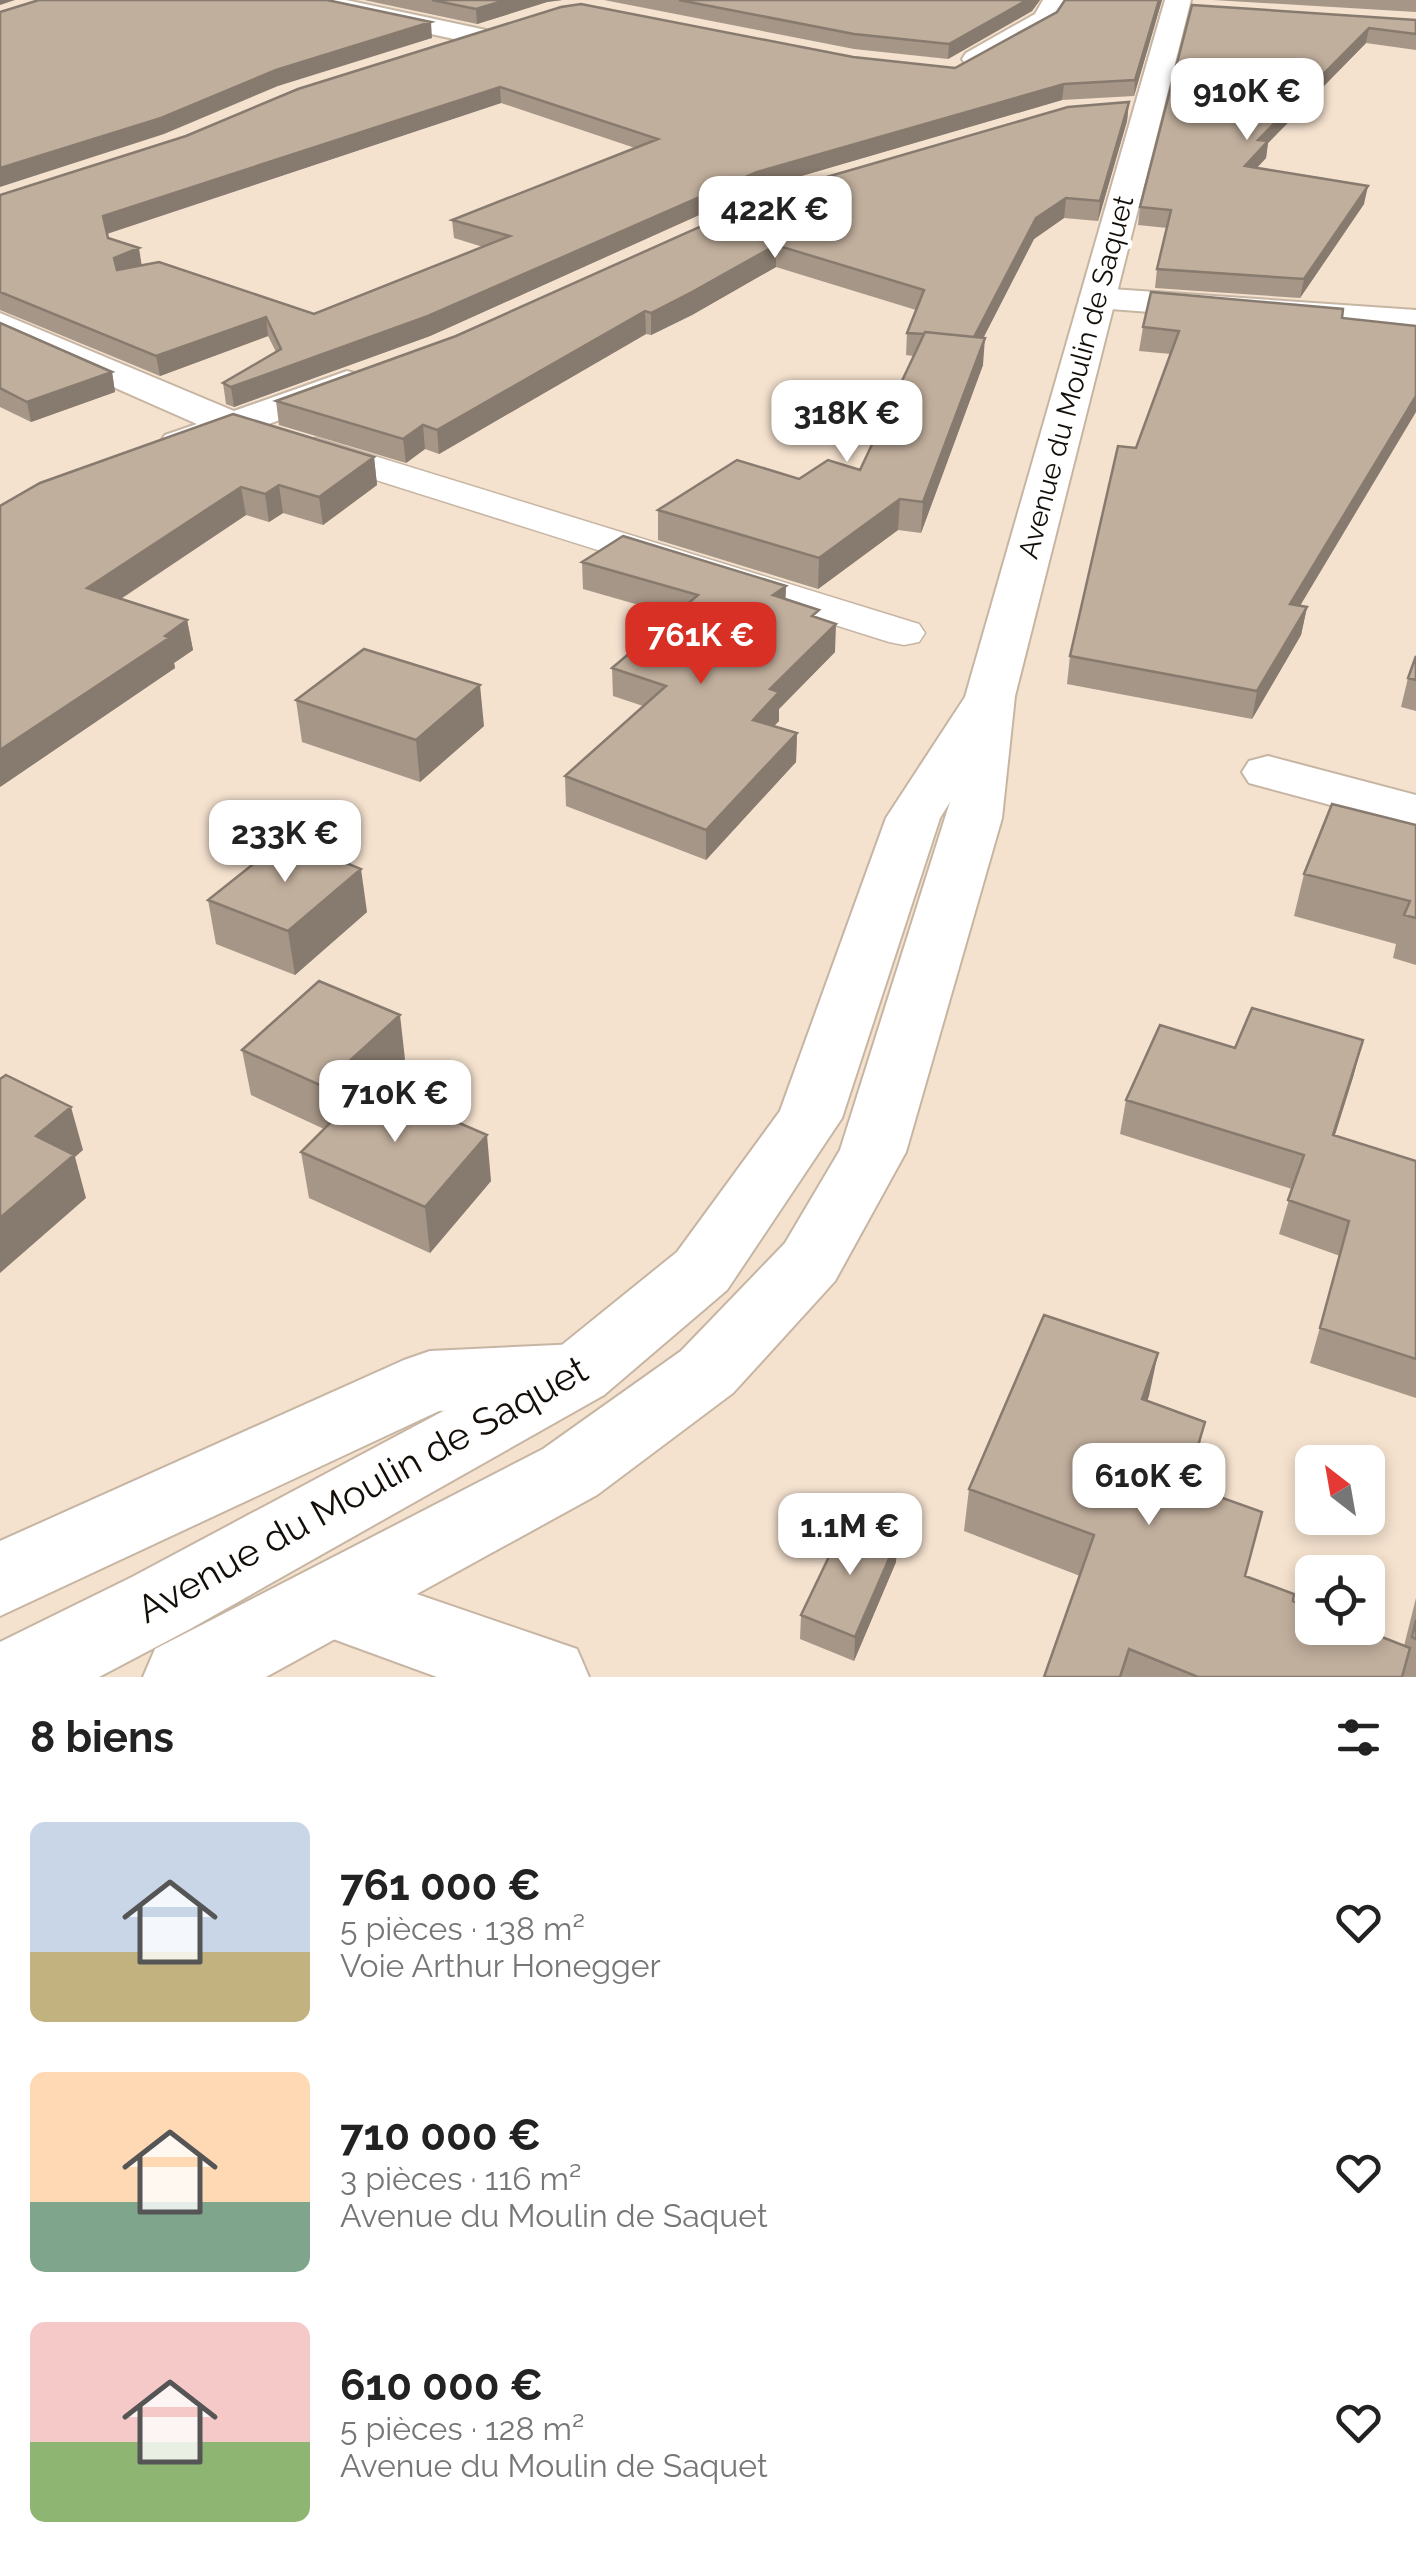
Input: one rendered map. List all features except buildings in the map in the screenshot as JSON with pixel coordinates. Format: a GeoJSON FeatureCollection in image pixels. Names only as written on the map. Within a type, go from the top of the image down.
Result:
{"type":"FeatureCollection","features":[{"type":"Feature","properties":{"kind":"main road"},"geometry":{"type":"LineString","coordinates":[[311,0],[477,36]]}},
{"type":"Feature","properties":{"kind":"main road"},"geometry":{"type":"LineString","coordinates":[[954,72],[1045,19],[1056,0]]}},
{"type":"Feature","properties":{"kind":"main road","name":"Avenue du Moulin de Saquet"},"geometry":{"type":"LineString","coordinates":[[185,1677],[570,1472],[707,1372],[810,1262],[873,1152],[975,818],[990,696],[1097,299],[1132,108],[1188,5]]}},
{"type":"Feature","properties":{"kind":"main road"},"geometry":{"type":"LineString","coordinates":[[420,54],[509,26]]}},
{"type":"Feature","properties":{"kind":"main road"},"geometry":{"type":"LineString","coordinates":[[1097,299],[1416,321]]}},
{"type":"Feature","properties":{"kind":"main road"},"geometry":{"type":"LineString","coordinates":[[0,324],[231,424]]}},
{"type":"Feature","properties":{"kind":"main road"},"geometry":{"type":"LineString","coordinates":[[142,458],[372,373]]}},
{"type":"Feature","properties":{"kind":"main road","name":"Avenue du Moulin de Saquet"},"geometry":{"type":"LineString","coordinates":[[16,1677],[161,1604],[578,1374],[702,1271],[810,1118],[912,818],[990,696]]}},
{"type":"Feature","properties":{"kind":"main road"},"geometry":{"type":"LineString","coordinates":[[1268,772],[1416,812]]}},
{"type":"Feature","properties":{"kind":"main road"},"geometry":{"type":"LineString","coordinates":[[0,1580],[430,1381],[578,1374]]}},
{"type":"Feature","properties":{"kind":"main road"},"geometry":{"type":"LineString","coordinates":[[332,1602],[547,1677]]}},
{"type":"Feature","properties":{"kind":"street"},"geometry":{"type":"LineString","coordinates":[[231,424],[904,634]]}}]}
